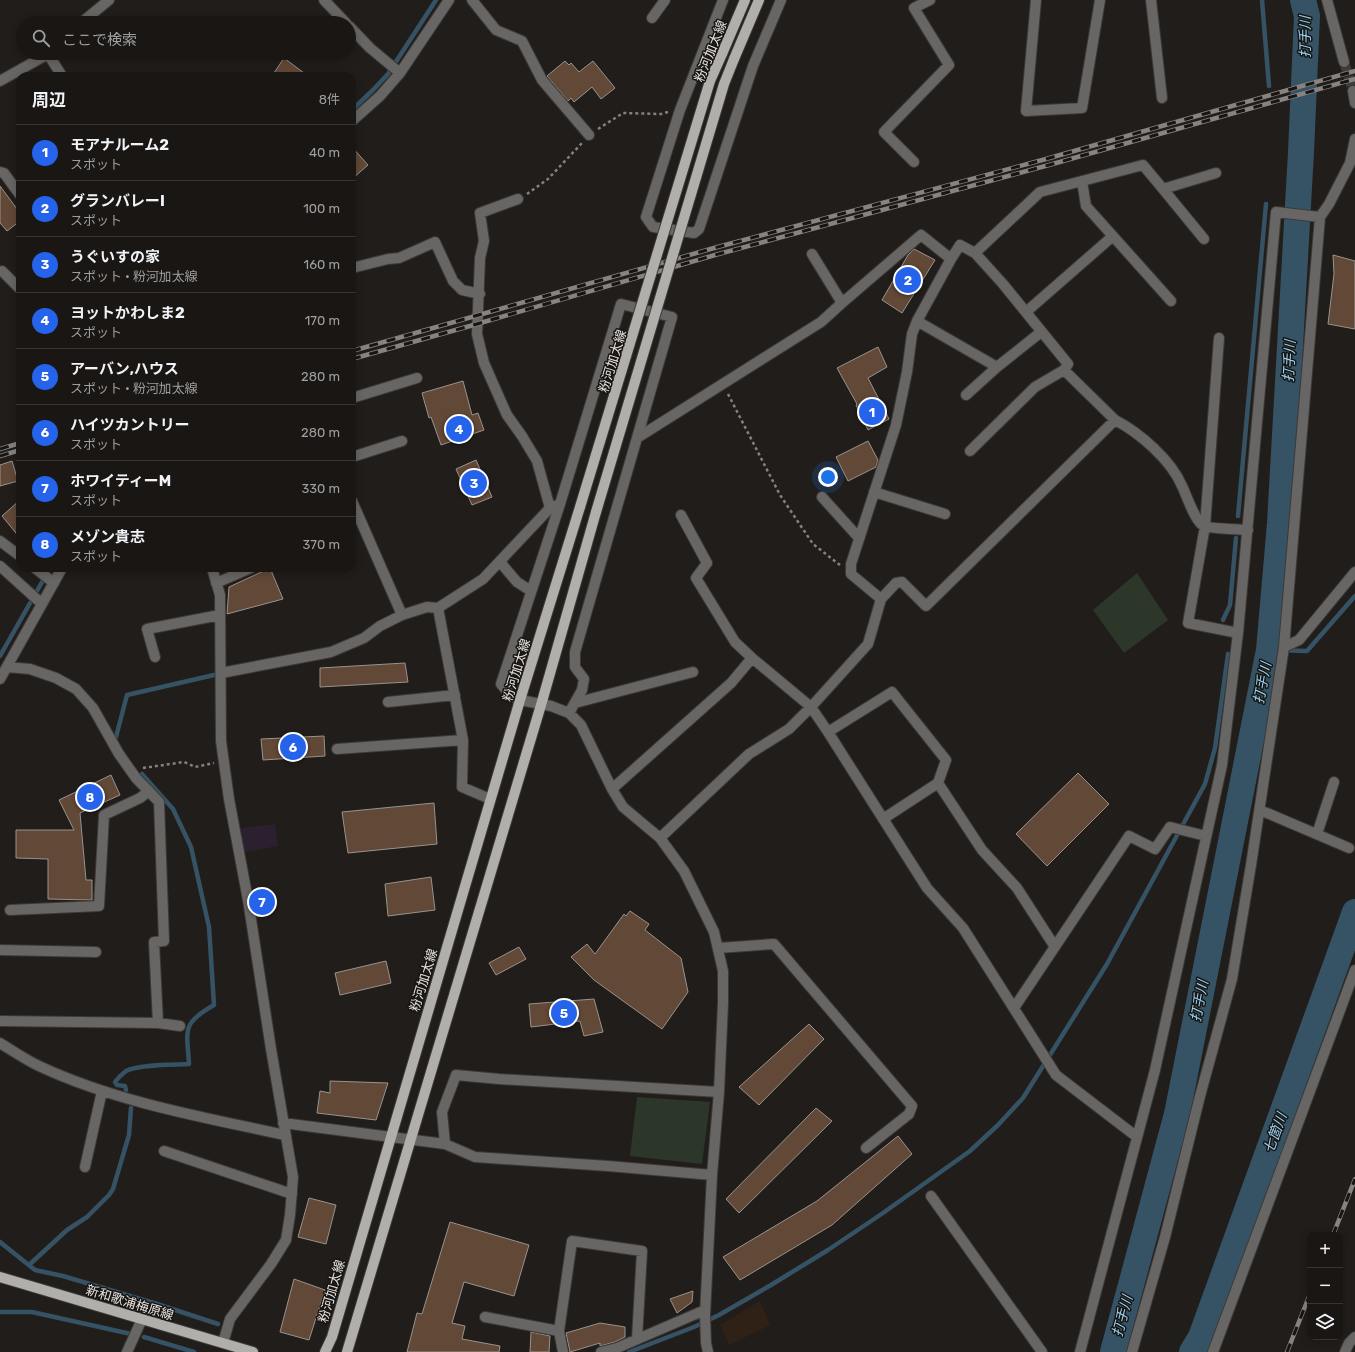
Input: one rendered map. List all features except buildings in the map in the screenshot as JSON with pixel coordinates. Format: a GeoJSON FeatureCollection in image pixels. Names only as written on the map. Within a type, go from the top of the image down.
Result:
{"type":"FeatureCollection","features":[{"type":"Feature","properties":{"kind":"main road","name":"粉河加太線"},"geometry":{"type":"LineString","coordinates":[[325,1352],[332,1337],[490,799],[710,81],[744,0]]}},
{"type":"Feature","properties":{"kind":"main road","name":"粉河加太線"},"geometry":{"type":"LineString","coordinates":[[347,1352],[724,84],[759,0]]}},
{"type":"Feature","properties":{"kind":"main road","name":"新和歌浦梅原線"},"geometry":{"type":"LineString","coordinates":[[0,1277],[253,1352]]}},
{"type":"Feature","properties":{"kind":"street"},"geometry":{"type":"LineString","coordinates":[[89,16],[108,0]]}},
{"type":"Feature","properties":{"kind":"street"},"geometry":{"type":"LineString","coordinates":[[324,0],[339,16]]}},
{"type":"Feature","properties":{"kind":"street"},"geometry":{"type":"LineString","coordinates":[[356,117],[380,96],[395,70],[449,0]]}},
{"type":"Feature","properties":{"kind":"street"},"geometry":{"type":"LineString","coordinates":[[472,0],[496,30],[522,41],[542,80],[589,135]]}},
{"type":"Feature","properties":{"kind":"street"},"geometry":{"type":"LineString","coordinates":[[652,18],[665,0]]}},
{"type":"Feature","properties":{"kind":"street"},"geometry":{"type":"LineString","coordinates":[[723,0],[680,110],[646,217],[653,227],[694,233],[699,229],[753,66],[781,0]]}},
{"type":"Feature","properties":{"kind":"street"},"geometry":{"type":"LineString","coordinates":[[914,162],[884,132],[949,65],[914,8],[930,0]]}},
{"type":"Feature","properties":{"kind":"street"},"geometry":{"type":"LineString","coordinates":[[1036,0],[1026,110],[1082,108],[1100,0]]}},
{"type":"Feature","properties":{"kind":"street"},"geometry":{"type":"LineString","coordinates":[[1150,0],[1162,98]]}},
{"type":"Feature","properties":{"kind":"street"},"geometry":{"type":"LineString","coordinates":[[1327,0],[1344,62]]}},
{"type":"Feature","properties":{"kind":"street"},"geometry":{"type":"LineString","coordinates":[[356,33],[395,70]]}},
{"type":"Feature","properties":{"kind":"street"},"geometry":{"type":"LineString","coordinates":[[16,72],[38,60]]}},
{"type":"Feature","properties":{"kind":"street"},"geometry":{"type":"LineString","coordinates":[[53,60],[60,72]]}},
{"type":"Feature","properties":{"kind":"street"},"geometry":{"type":"LineString","coordinates":[[0,81],[16,72]]}},
{"type":"Feature","properties":{"kind":"street"},"geometry":{"type":"LineString","coordinates":[[1353,91],[1355,103]]}},
{"type":"Feature","properties":{"kind":"street"},"geometry":{"type":"LineString","coordinates":[[1132,1352],[1165,1236],[1200,1096],[1232,979],[1260,810],[1284,647],[1320,217],[1329,204],[1350,163],[1355,139]]}},
{"type":"Feature","properties":{"kind":"street"},"geometry":{"type":"LineString","coordinates":[[975,254],[1040,192],[1143,165],[1204,239]]}},
{"type":"Feature","properties":{"kind":"street"},"geometry":{"type":"LineString","coordinates":[[0,172],[4,173],[16,190]]}},
{"type":"Feature","properties":{"kind":"street"},"geometry":{"type":"LineString","coordinates":[[1163,189],[1216,173]]}},
{"type":"Feature","properties":{"kind":"street"},"geometry":{"type":"LineString","coordinates":[[1082,181],[1086,206],[1171,301]]}},
{"type":"Feature","properties":{"kind":"street"},"geometry":{"type":"LineString","coordinates":[[518,199],[480,213],[484,241],[480,258],[480,294],[477,334],[484,363],[506,415],[522,436],[537,462],[555,506]]}},
{"type":"Feature","properties":{"kind":"street"},"geometry":{"type":"LineString","coordinates":[[1080,1352],[1155,1070],[1222,765],[1238,633],[1276,212],[1320,217]]}},
{"type":"Feature","properties":{"kind":"street"},"geometry":{"type":"LineString","coordinates":[[637,438],[821,322],[921,235],[951,259]]}},
{"type":"Feature","properties":{"kind":"street"},"geometry":{"type":"LineString","coordinates":[[1026,312],[1113,236]]}},
{"type":"Feature","properties":{"kind":"street"},"geometry":{"type":"LineString","coordinates":[[356,267],[388,259],[399,258],[435,242],[453,281],[462,290],[480,294]]}},
{"type":"Feature","properties":{"kind":"street"},"geometry":{"type":"LineString","coordinates":[[880,599],[851,574],[851,564],[896,424],[907,372],[912,334],[917,322],[960,245],[975,254],[1003,284],[1068,364],[1064,370],[1035,387],[970,451]]}},
{"type":"Feature","properties":{"kind":"street"},"geometry":{"type":"LineString","coordinates":[[812,254],[842,303]]}},
{"type":"Feature","properties":{"kind":"street"},"geometry":{"type":"LineString","coordinates":[[2,271],[16,286]]}},
{"type":"Feature","properties":{"kind":"street"},"geometry":{"type":"LineString","coordinates":[[569,713],[582,690],[584,679],[575,667],[575,652],[672,317],[621,304],[555,506],[531,591],[501,684],[511,696],[520,700],[551,706],[569,713],[581,725],[612,789],[623,807],[660,838],[684,871],[714,932],[723,971],[719,1092],[712,1175],[705,1313],[708,1352]]}},
{"type":"Feature","properties":{"kind":"street"},"geometry":{"type":"LineString","coordinates":[[917,322],[997,367]]}},
{"type":"Feature","properties":{"kind":"street"},"geometry":{"type":"LineString","coordinates":[[966,395],[997,367],[1041,332]]}},
{"type":"Feature","properties":{"kind":"street"},"geometry":{"type":"LineString","coordinates":[[1219,338],[1205,526],[1188,623],[1238,633]]}},
{"type":"Feature","properties":{"kind":"street"},"geometry":{"type":"LineString","coordinates":[[1064,370],[1115,420],[1129,427],[1151,447],[1174,472],[1178,477],[1198,521],[1205,526],[1248,530]]}},
{"type":"Feature","properties":{"kind":"street"},"geometry":{"type":"LineString","coordinates":[[356,397],[417,378]]}},
{"type":"Feature","properties":{"kind":"street"},"geometry":{"type":"LineString","coordinates":[[660,838],[749,754],[789,729],[811,707],[868,644],[880,599],[896,583],[902,582],[926,606],[1115,420]]}},
{"type":"Feature","properties":{"kind":"street"},"geometry":{"type":"LineString","coordinates":[[356,456],[402,441]]}},
{"type":"Feature","properties":{"kind":"street"},"geometry":{"type":"LineString","coordinates":[[874,492],[945,514]]}},
{"type":"Feature","properties":{"kind":"street"},"geometry":{"type":"LineString","coordinates":[[822,498],[859,538]]}},
{"type":"Feature","properties":{"kind":"street"},"geometry":{"type":"LineString","coordinates":[[221,673],[332,652],[364,638],[380,626],[402,615],[427,607],[438,608],[483,579],[555,506]]}},
{"type":"Feature","properties":{"kind":"street"},"geometry":{"type":"LineString","coordinates":[[356,510],[402,615]]}},
{"type":"Feature","properties":{"kind":"street"},"geometry":{"type":"LineString","coordinates":[[681,515],[707,563],[696,578],[735,642],[811,707],[927,888],[963,928],[1056,1075],[1137,1137]]}},
{"type":"Feature","properties":{"kind":"street"},"geometry":{"type":"LineString","coordinates":[[0,541],[16,553]]}},
{"type":"Feature","properties":{"kind":"street"},"geometry":{"type":"LineString","coordinates":[[500,562],[517,582],[531,591]]}},
{"type":"Feature","properties":{"kind":"street"},"geometry":{"type":"LineString","coordinates":[[0,566],[40,601]]}},
{"type":"Feature","properties":{"kind":"street"},"geometry":{"type":"LineString","coordinates":[[40,572],[51,581]]}},
{"type":"Feature","properties":{"kind":"street"},"geometry":{"type":"LineString","coordinates":[[0,679],[7,668],[40,601],[51,581],[59,572]]}},
{"type":"Feature","properties":{"kind":"street"},"geometry":{"type":"LineString","coordinates":[[213,572],[220,595],[222,741],[229,799],[248,900],[283,1123],[293,1177],[290,1215],[286,1240],[271,1264],[230,1319],[223,1344]]}},
{"type":"Feature","properties":{"kind":"street"},"geometry":{"type":"LineString","coordinates":[[216,583],[242,572]]}},
{"type":"Feature","properties":{"kind":"street"},"geometry":{"type":"LineString","coordinates":[[1284,647],[1299,640],[1355,572]]}},
{"type":"Feature","properties":{"kind":"street"},"geometry":{"type":"LineString","coordinates":[[438,608],[463,740],[462,787],[490,799]]}},
{"type":"Feature","properties":{"kind":"street"},"geometry":{"type":"LineString","coordinates":[[155,657],[147,629],[220,615]]}},
{"type":"Feature","properties":{"kind":"street"},"geometry":{"type":"LineString","coordinates":[[612,789],[730,683],[752,658]]}},
{"type":"Feature","properties":{"kind":"street"},"geometry":{"type":"LineString","coordinates":[[7,668],[30,669],[56,678],[76,689],[93,708],[119,754],[136,778],[159,802],[164,940],[154,942],[158,1023]]}},
{"type":"Feature","properties":{"kind":"street"},"geometry":{"type":"LineString","coordinates":[[575,703],[693,672]]}},
{"type":"Feature","properties":{"kind":"street"},"geometry":{"type":"LineString","coordinates":[[828,732],[892,692],[946,760],[938,783],[883,819]]}},
{"type":"Feature","properties":{"kind":"street"},"geometry":{"type":"LineString","coordinates":[[388,702],[455,695]]}},
{"type":"Feature","properties":{"kind":"street"},"geometry":{"type":"LineString","coordinates":[[337,749],[463,740]]}},
{"type":"Feature","properties":{"kind":"street"},"geometry":{"type":"LineString","coordinates":[[1317,834],[1334,782]]}},
{"type":"Feature","properties":{"kind":"street"},"geometry":{"type":"LineString","coordinates":[[938,783],[982,850],[1017,888],[1055,947]]}},
{"type":"Feature","properties":{"kind":"street"},"geometry":{"type":"LineString","coordinates":[[10,910],[99,906],[104,815],[140,798],[149,791]]}},
{"type":"Feature","properties":{"kind":"street"},"geometry":{"type":"LineString","coordinates":[[1260,810],[1349,848]]}},
{"type":"Feature","properties":{"kind":"street"},"geometry":{"type":"LineString","coordinates":[[1014,1008],[1129,836],[1155,849],[1170,827],[1206,836]]}},
{"type":"Feature","properties":{"kind":"street"},"geometry":{"type":"LineString","coordinates":[[718,948],[774,944],[912,1106],[909,1114],[866,1148]]}},
{"type":"Feature","properties":{"kind":"street"},"geometry":{"type":"LineString","coordinates":[[0,950],[96,952]]}},
{"type":"Feature","properties":{"kind":"street"},"geometry":{"type":"LineString","coordinates":[[1213,1352],[1355,970]]}},
{"type":"Feature","properties":{"kind":"street"},"geometry":{"type":"LineString","coordinates":[[0,1021],[158,1023],[180,1026]]}},
{"type":"Feature","properties":{"kind":"street"},"geometry":{"type":"LineString","coordinates":[[0,1043],[39,1066],[102,1091],[185,1113],[285,1135]]}},
{"type":"Feature","properties":{"kind":"street"},"geometry":{"type":"LineString","coordinates":[[444,1144],[442,1112],[456,1075],[719,1092]]}},
{"type":"Feature","properties":{"kind":"street"},"geometry":{"type":"LineString","coordinates":[[85,1167],[102,1091]]}},
{"type":"Feature","properties":{"kind":"street"},"geometry":{"type":"LineString","coordinates":[[283,1123],[444,1144],[475,1157],[712,1175]]}},
{"type":"Feature","properties":{"kind":"street"},"geometry":{"type":"LineString","coordinates":[[164,1151],[292,1194]]}},
{"type":"Feature","properties":{"kind":"street"},"geometry":{"type":"LineString","coordinates":[[931,1196],[1042,1352]]}},
{"type":"Feature","properties":{"kind":"street"},"geometry":{"type":"LineString","coordinates":[[563,1352],[559,1331],[572,1241],[642,1251],[637,1339]]}},
{"type":"Feature","properties":{"kind":"street"},"geometry":{"type":"LineString","coordinates":[[601,1352],[617,1348],[705,1313]]}},
{"type":"Feature","properties":{"kind":"street"},"geometry":{"type":"LineString","coordinates":[[485,1317],[559,1331]]}},
{"type":"Feature","properties":{"kind":"street"},"geometry":{"type":"LineString","coordinates":[[127,1352],[142,1319]]}},
{"type":"Feature","properties":{"kind":"street"},"geometry":{"type":"LineString","coordinates":[[1345,1352],[1349,1343],[1355,1337]]}},
{"type":"Feature","properties":{"kind":"path"},"geometry":{"type":"LineString","coordinates":[[518,199],[548,179],[589,135],[623,113],[661,114],[680,110]]}},
{"type":"Feature","properties":{"kind":"path"},"geometry":{"type":"LineString","coordinates":[[723,385],[780,495],[812,544],[851,574]]}},
{"type":"Feature","properties":{"kind":"path"},"geometry":{"type":"LineString","coordinates":[[130,769],[184,762],[195,767],[224,760]]}},
{"type":"Feature","properties":{"kind":"shaded area"},"geometry":{"type":"Polygon","coordinates":[[[275,824],[278,846],[244,852],[241,828],[275,824]]]}},
{"type":"Feature","properties":{"kind":"shaded area"},"geometry":{"type":"Polygon","coordinates":[[[760,1301],[770,1325],[729,1345],[720,1325],[760,1301]]]}},
{"type":"Feature","properties":{"kind":"green space"},"geometry":{"type":"Polygon","coordinates":[[[1137,573],[1168,620],[1124,653],[1093,610],[1137,573]]]}},
{"type":"Feature","properties":{"kind":"green space"},"geometry":{"type":"Polygon","coordinates":[[[637,1097],[710,1102],[702,1164],[630,1156],[637,1097]]]}},
{"type":"Feature","properties":{"kind":"waterway"},"geometry":{"type":"LineString","coordinates":[[356,106],[388,74],[436,0]]}},
{"type":"Feature","properties":{"kind":"waterway"},"geometry":{"type":"LineString","coordinates":[[1262,0],[1269,86]]}},
{"type":"Feature","properties":{"kind":"waterway","name":"打手川"},"geometry":{"type":"LineString","coordinates":[[1113,1352],[1177,1114],[1269,650],[1280,523],[1301,152],[1307,16],[1303,0]]}},
{"type":"Feature","properties":{"kind":"waterway"},"geometry":{"type":"LineString","coordinates":[[1238,516],[1266,204]]}},
{"type":"Feature","properties":{"kind":"waterway"},"geometry":{"type":"LineString","coordinates":[[1223,620],[1230,605],[1236,538]]}},
{"type":"Feature","properties":{"kind":"waterway"},"geometry":{"type":"LineString","coordinates":[[0,656],[48,572]]}},
{"type":"Feature","properties":{"kind":"waterway"},"geometry":{"type":"LineString","coordinates":[[1269,650],[1307,651],[1355,596]]}},
{"type":"Feature","properties":{"kind":"waterway"},"geometry":{"type":"LineString","coordinates":[[629,1352],[694,1327],[719,1315],[828,1250],[970,1151],[998,1125],[1023,1098],[1107,964],[1205,784],[1215,748],[1228,654]]}},
{"type":"Feature","properties":{"kind":"waterway"},"geometry":{"type":"LineString","coordinates":[[116,737],[127,695],[214,675]]}},
{"type":"Feature","properties":{"kind":"waterway"},"geometry":{"type":"LineString","coordinates":[[126,1090],[125,1086],[117,1085],[115,1082],[126,1071],[147,1066],[189,1064],[187,1043],[188,1028],[196,1017],[214,1005],[209,927],[191,847],[173,809],[142,774]]}},
{"type":"Feature","properties":{"kind":"waterway","name":"七箇川"},"geometry":{"type":"LineString","coordinates":[[1192,1352],[1201,1337],[1355,912]]}},
{"type":"Feature","properties":{"kind":"waterway"},"geometry":{"type":"LineString","coordinates":[[29,1265],[67,1230],[87,1217],[113,1189],[129,1135],[131,1108]]}},
{"type":"Feature","properties":{"kind":"waterway"},"geometry":{"type":"LineString","coordinates":[[0,1242],[35,1270],[63,1276],[218,1324]]}},
{"type":"Feature","properties":{"kind":"waterway"},"geometry":{"type":"LineString","coordinates":[[0,1312],[32,1312],[131,1334]]}},
{"type":"Feature","properties":{"kind":"waterway"},"geometry":{"type":"LineString","coordinates":[[144,1337],[194,1352]]}},
{"type":"Feature","properties":{"kind":"tunnel"},"geometry":{"type":"LineString","coordinates":[[1344,62],[1353,91]]}},
{"type":"Feature","properties":{"kind":"railway"},"geometry":{"type":"LineString","coordinates":[[356,350],[714,248],[1046,159],[1355,71]]}},
{"type":"Feature","properties":{"kind":"railway"},"geometry":{"type":"LineString","coordinates":[[356,358],[715,255],[1049,165],[1355,79]]}},
{"type":"Feature","properties":{"kind":"railway"},"geometry":{"type":"LineString","coordinates":[[0,449],[16,444]]}},
{"type":"Feature","properties":{"kind":"railway"},"geometry":{"type":"LineString","coordinates":[[0,456],[16,451]]}},
{"type":"Feature","properties":{"kind":"railway"},"geometry":{"type":"LineString","coordinates":[[1334,1232],[1355,1179]]}},
{"type":"Feature","properties":{"kind":"railway"},"geometry":{"type":"LineString","coordinates":[[1287,1352],[1307,1302]]}},
{"type":"Feature","properties":{"kind":"place","name":"グランバレーI"},"geometry":{"type":"Point","coordinates":[908,280]}},
{"type":"Feature","properties":{"kind":"place","name":"モアナルーム2"},"geometry":{"type":"Point","coordinates":[872,412]}},
{"type":"Feature","properties":{"kind":"place","name":"ヨットかわしま2"},"geometry":{"type":"Point","coordinates":[459,429]}},
{"type":"Feature","properties":{"kind":"place","name":"うぐいすの家"},"geometry":{"type":"Point","coordinates":[474,483]}},
{"type":"Feature","properties":{"kind":"place","name":"ハイツカントリー"},"geometry":{"type":"Point","coordinates":[293,747]}},
{"type":"Feature","properties":{"kind":"place","name":"メゾン貴志"},"geometry":{"type":"Point","coordinates":[90,797]}},
{"type":"Feature","properties":{"kind":"place","name":"ホワイティーM"},"geometry":{"type":"Point","coordinates":[262,902]}},
{"type":"Feature","properties":{"kind":"place","name":"アーバン,ハウス"},"geometry":{"type":"Point","coordinates":[564,1013]}}]}
